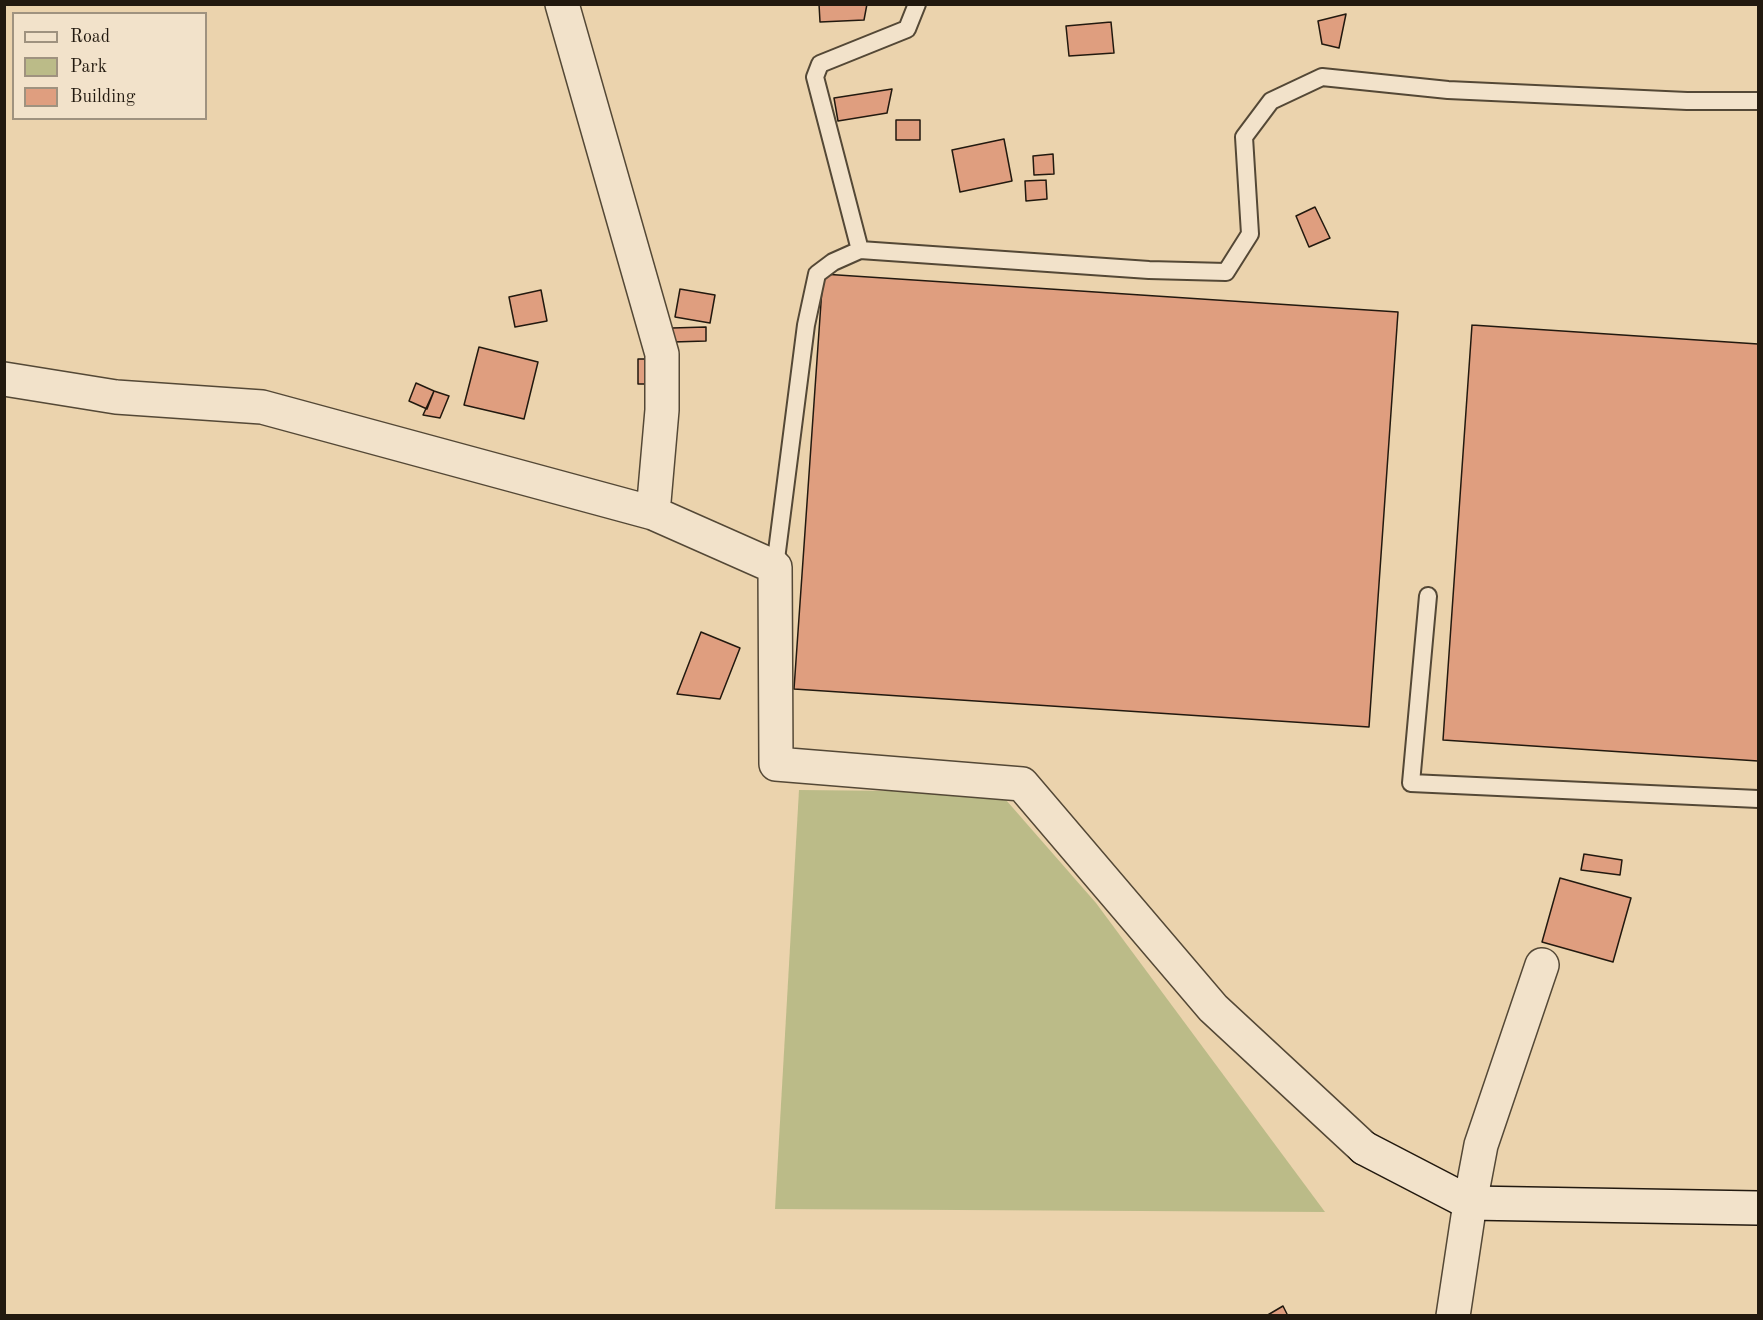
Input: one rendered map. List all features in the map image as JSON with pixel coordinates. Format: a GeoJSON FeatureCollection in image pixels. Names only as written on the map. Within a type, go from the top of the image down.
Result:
{"type":"FeatureCollection","features":[{"type":"Feature","properties":{"kind":"street"},"geometry":{"type":"LineString","coordinates":[[562,4],[662,354],[662,410],[653,513]]}},
{"type":"Feature","properties":{"kind":"street"},"geometry":{"type":"LineString","coordinates":[[4,379],[117,397],[262,407],[653,513],[775,567],[776,764],[1022,784],[1214,1008],[1364,1148],[1470,1203],[1758,1208]]}},
{"type":"Feature","properties":{"kind":"street"},"geometry":{"type":"LineString","coordinates":[[1453,1316],[1481,1145],[1542,965]]}},
{"type":"Feature","properties":{"kind":"lane"},"geometry":{"type":"LineString","coordinates":[[860,250],[814,77],[820,64],[907,29],[917,4]]}},
{"type":"Feature","properties":{"kind":"lane"},"geometry":{"type":"LineString","coordinates":[[775,567],[806,325],[818,274],[833,262],[860,250],[1149,270],[1226,272],[1250,234],[1244,136],[1271,101],[1322,76],[1448,90],[1687,101],[1758,101]]}},
{"type":"Feature","properties":{"kind":"lane"},"geometry":{"type":"LineString","coordinates":[[1428,596],[1411,783],[1758,799]]}},
{"type":"Feature","properties":{"kind":"green space"},"geometry":{"type":"Polygon","coordinates":[[[799,790],[999,792],[1096,903],[1325,1212],[775,1209],[799,790]]]}},
{"type":"Feature","properties":{"kind":"building"},"geometry":{"type":"Polygon","coordinates":[[[819,4],[867,4],[864,20],[820,22],[819,4]]]}},
{"type":"Feature","properties":{"kind":"building"},"geometry":{"type":"Polygon","coordinates":[[[1346,14],[1339,48],[1322,44],[1318,21],[1346,14]]]}},
{"type":"Feature","properties":{"kind":"building"},"geometry":{"type":"Polygon","coordinates":[[[1111,22],[1114,53],[1069,56],[1066,26],[1111,22]]]}},
{"type":"Feature","properties":{"kind":"building"},"geometry":{"type":"Polygon","coordinates":[[[892,89],[887,113],[838,121],[834,98],[892,89]]]}},
{"type":"Feature","properties":{"kind":"building"},"geometry":{"type":"Polygon","coordinates":[[[896,120],[920,120],[920,140],[896,140],[896,120]]]}},
{"type":"Feature","properties":{"kind":"building"},"geometry":{"type":"Polygon","coordinates":[[[1004,139],[1012,181],[960,192],[952,150],[1004,139]]]}},
{"type":"Feature","properties":{"kind":"building"},"geometry":{"type":"Polygon","coordinates":[[[1053,154],[1054,174],[1034,175],[1033,156],[1053,154]]]}},
{"type":"Feature","properties":{"kind":"building"},"geometry":{"type":"Polygon","coordinates":[[[1046,180],[1047,199],[1026,201],[1025,181],[1046,180]]]}},
{"type":"Feature","properties":{"kind":"building"},"geometry":{"type":"Polygon","coordinates":[[[1315,207],[1330,238],[1309,247],[1296,216],[1315,207]]]}},
{"type":"Feature","properties":{"kind":"building"},"geometry":{"type":"Polygon","coordinates":[[[823,274],[1398,312],[1369,727],[794,689],[823,274]]]}},
{"type":"Feature","properties":{"kind":"building"},"geometry":{"type":"Polygon","coordinates":[[[680,289],[715,295],[710,323],[675,317],[680,289]]]}},
{"type":"Feature","properties":{"kind":"building"},"geometry":{"type":"Polygon","coordinates":[[[541,290],[547,321],[515,327],[509,297],[541,290]]]}},
{"type":"Feature","properties":{"kind":"building"},"geometry":{"type":"Polygon","coordinates":[[[1472,325],[1758,344],[1758,761],[1443,740],[1472,325]]]}},
{"type":"Feature","properties":{"kind":"building"},"geometry":{"type":"Polygon","coordinates":[[[706,327],[706,341],[673,342],[672,328],[706,327]]]}},
{"type":"Feature","properties":{"kind":"building"},"geometry":{"type":"Polygon","coordinates":[[[479,347],[538,362],[524,419],[464,405],[479,347]]]}},
{"type":"Feature","properties":{"kind":"building"},"geometry":{"type":"Polygon","coordinates":[[[638,359],[659,359],[660,384],[638,384],[638,359]]]}},
{"type":"Feature","properties":{"kind":"building"},"geometry":{"type":"Polygon","coordinates":[[[416,383],[434,391],[427,409],[409,401],[416,383]]]}},
{"type":"Feature","properties":{"kind":"building"},"geometry":{"type":"Polygon","coordinates":[[[434,391],[449,396],[440,418],[423,415],[434,391]]]}},
{"type":"Feature","properties":{"kind":"building"},"geometry":{"type":"Polygon","coordinates":[[[701,632],[740,648],[720,699],[677,694],[701,632]]]}},
{"type":"Feature","properties":{"kind":"building"},"geometry":{"type":"Polygon","coordinates":[[[1584,854],[1622,860],[1620,875],[1581,870],[1584,854]]]}},
{"type":"Feature","properties":{"kind":"building"},"geometry":{"type":"Polygon","coordinates":[[[1560,878],[1631,898],[1613,962],[1542,942],[1560,878]]]}},
{"type":"Feature","properties":{"kind":"building"},"geometry":{"type":"Polygon","coordinates":[[[1283,1306],[1288,1316],[1266,1316],[1283,1306]]]}}]}
